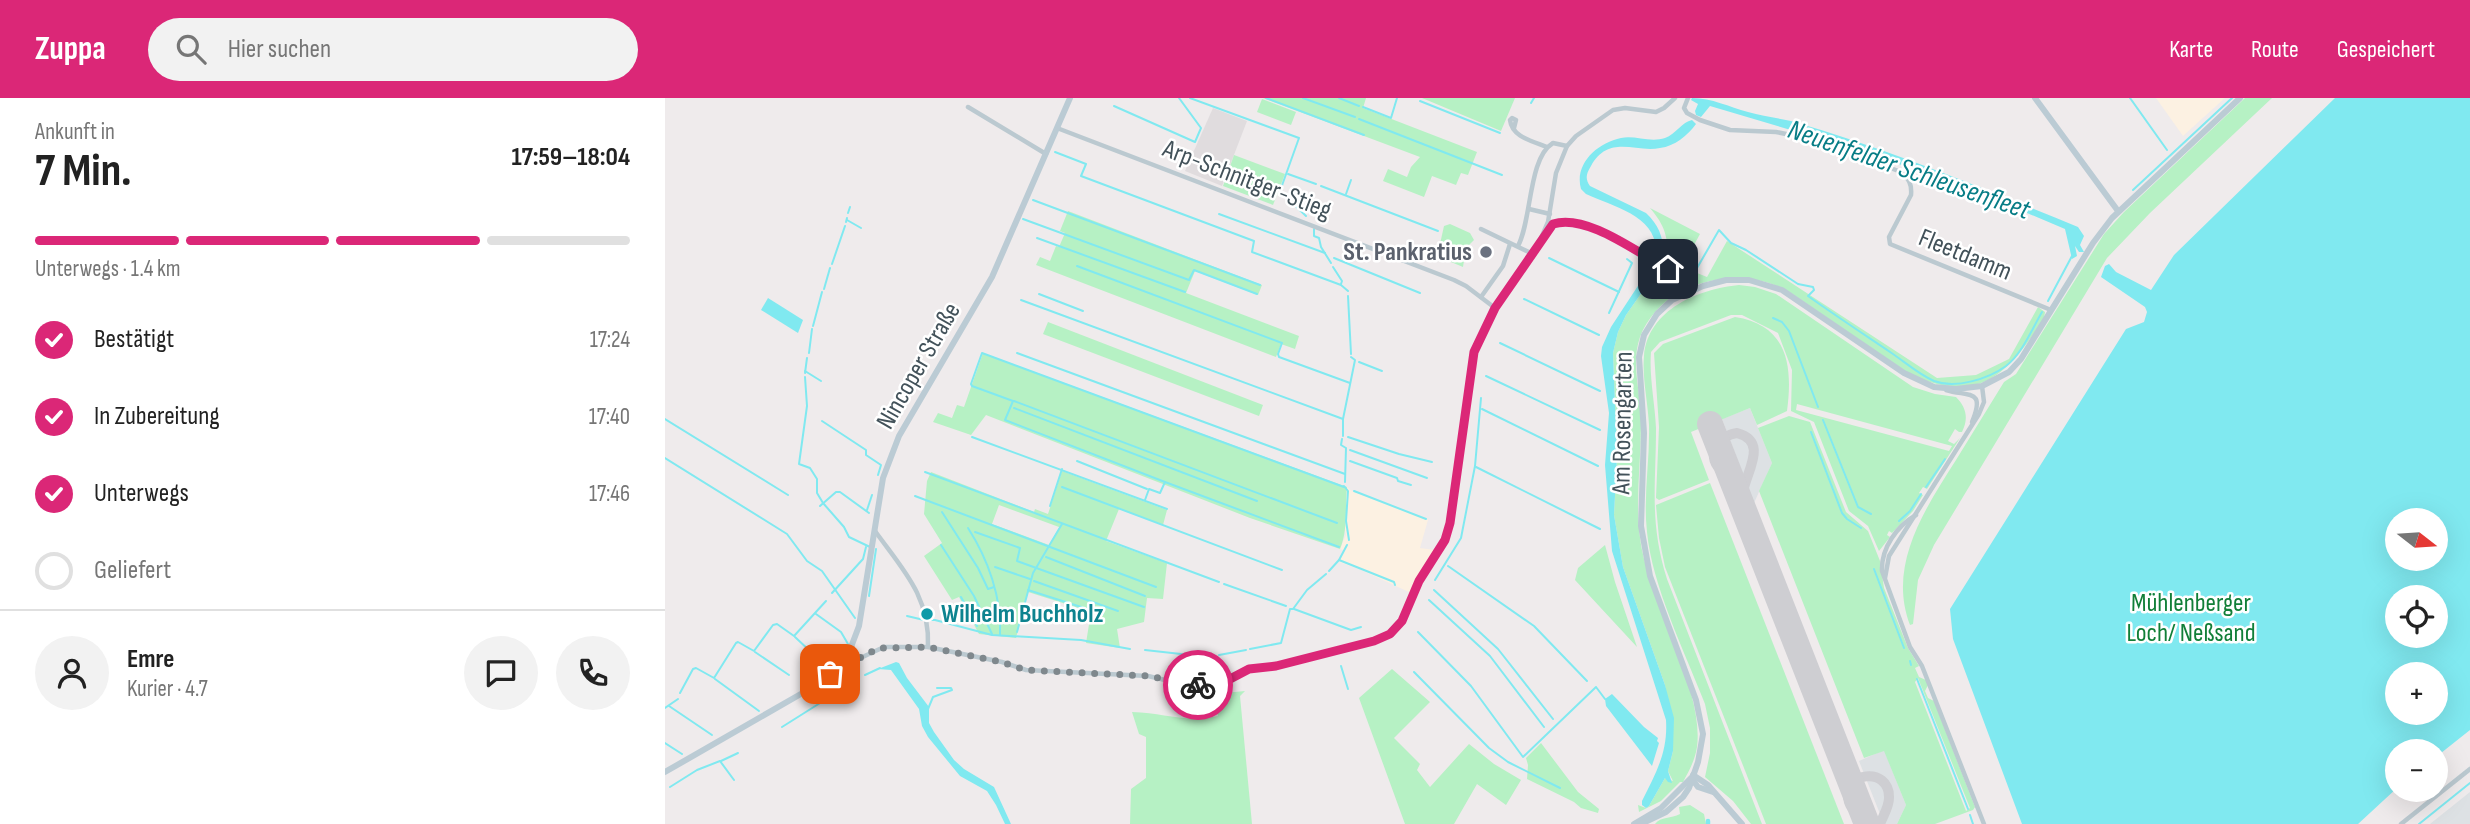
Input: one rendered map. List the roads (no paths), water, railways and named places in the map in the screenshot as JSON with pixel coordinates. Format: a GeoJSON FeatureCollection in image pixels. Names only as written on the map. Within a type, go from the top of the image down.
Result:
{"type":"FeatureCollection","features":[{"type":"Feature","properties":{"kind":"main road","name":"Nincoper Straße"},"geometry":{"type":"LineString","coordinates":[[843,662],[853,646],[859,626],[883,478],[899,436],[982,295],[1070,98]]}},
{"type":"Feature","properties":{"kind":"main road"},"geometry":{"type":"LineString","coordinates":[[2035,98],[2118,211]]}},
{"type":"Feature","properties":{"kind":"main road","name":"Am Rosengarten"},"geometry":{"type":"LineString","coordinates":[[1683,797],[1702,747],[1700,714],[1650,576],[1641,526],[1644,433],[1639,357],[1642,340],[1650,324],[1666,305],[1686,293],[1726,280],[1754,281],[1787,293],[1912,378],[1944,389],[1982,386],[2009,372],[2025,352],[2093,243],[2118,211],[2240,98]]}},
{"type":"Feature","properties":{"kind":"main road"},"geometry":{"type":"LineString","coordinates":[[665,772],[802,694],[843,662]]}},
{"type":"Feature","properties":{"kind":"main road"},"geometry":{"type":"LineString","coordinates":[[1692,777],[1695,785],[1713,792]]}},
{"type":"Feature","properties":{"kind":"main road"},"geometry":{"type":"LineString","coordinates":[[1692,777],[1708,785],[1742,824]]}},
{"type":"Feature","properties":{"kind":"main road"},"geometry":{"type":"LineString","coordinates":[[1634,824],[1661,808],[1692,777]]}},
{"type":"Feature","properties":{"kind":"main road"},"geometry":{"type":"LineString","coordinates":[[1641,824],[1666,812],[1689,793],[1704,790]]}},
{"type":"Feature","properties":{"kind":"street"},"geometry":{"type":"LineString","coordinates":[[843,662],[854,661],[884,647],[928,647],[1002,662],[1025,670],[1148,676],[1182,684],[1205,685],[1230,679],[1249,669],[1276,666],[1390,634],[1402,621],[1419,581],[1448,533],[1477,343],[1495,308],[1539,243],[1550,214],[1556,173],[1567,146],[1576,136],[1613,110],[1625,108],[1656,112],[1675,98]]}},
{"type":"Feature","properties":{"kind":"street","name":"Fleetdamm"},"geometry":{"type":"LineString","coordinates":[[1688,98],[1684,108],[1687,113],[1724,129],[1782,133],[1838,149],[1901,172],[1908,179],[1911,195],[1889,237],[1890,244],[2052,310]]}},
{"type":"Feature","properties":{"kind":"street"},"geometry":{"type":"LineString","coordinates":[[968,107],[1046,154]]}},
{"type":"Feature","properties":{"kind":"street","name":"Arp-Schnitger-Stieg"},"geometry":{"type":"LineString","coordinates":[[1057,128],[1454,280],[1495,308]]}},
{"type":"Feature","properties":{"kind":"street"},"geometry":{"type":"LineString","coordinates":[[1514,128],[1520,137],[1546,147]]}},
{"type":"Feature","properties":{"kind":"street"},"geometry":{"type":"LineString","coordinates":[[1518,246],[1525,228],[1533,182],[1546,147],[1557,142],[1567,146]]}},
{"type":"Feature","properties":{"kind":"street"},"geometry":{"type":"LineString","coordinates":[[1529,209],[1550,214]]}},
{"type":"Feature","properties":{"kind":"street"},"geometry":{"type":"LineString","coordinates":[[1539,243],[1555,223],[1573,222],[1622,240],[1646,258],[1668,269]]}},
{"type":"Feature","properties":{"kind":"street"},"geometry":{"type":"LineString","coordinates":[[1481,229],[1533,254]]}},
{"type":"Feature","properties":{"kind":"street"},"geometry":{"type":"LineString","coordinates":[[1481,297],[1503,266],[1510,244]]}},
{"type":"Feature","properties":{"kind":"street"},"geometry":{"type":"LineString","coordinates":[[1886,585],[1891,559],[1983,406],[1982,386]]}},
{"type":"Feature","properties":{"kind":"street"},"geometry":{"type":"LineString","coordinates":[[1944,389],[1971,393],[1977,399],[1978,407],[1966,436]]}},
{"type":"Feature","properties":{"kind":"street"},"geometry":{"type":"LineString","coordinates":[[1916,515],[1899,528],[1886,549],[1882,560],[1883,576],[1911,649],[1923,666],[1984,824]]}},
{"type":"Feature","properties":{"kind":"street"},"geometry":{"type":"LineString","coordinates":[[873,529],[918,593],[928,620],[928,647]]}},
{"type":"Feature","properties":{"kind":"street"},"geometry":{"type":"LineString","coordinates":[[2401,824],[2470,769]]}},
{"type":"Feature","properties":{"kind":"water","name":"Mühlenberger Loch/ Neßsand"},"geometry":{"type":"Polygon","coordinates":[[[2335,98],[2470,98],[2470,730],[2448,747],[2448,739],[2385,739],[2385,799],[2358,824],[2022,824],[1953,639],[1950,609],[2126,329],[2144,322],[2147,312],[2145,307],[2101,277],[2105,266],[2109,264],[2116,272],[2151,290],[2174,255],[2335,98]]]}},
{"type":"Feature","properties":{"kind":"water"},"geometry":{"type":"Polygon","coordinates":[[[1691,100],[1713,101],[1828,132],[1972,184],[2078,227],[2084,236],[2080,245],[2084,252],[2079,252],[2075,246],[2077,256],[2072,259],[2065,229],[1970,189],[1835,143],[1710,106],[1701,117],[1696,115],[1698,104],[1691,100]]]}},
{"type":"Feature","properties":{"kind":"water"},"geometry":{"type":"Polygon","coordinates":[[[1692,120],[1696,124],[1676,143],[1651,149],[1623,147],[1606,150],[1598,156],[1587,174],[1590,186],[1646,213],[1651,218],[1662,240],[1661,262],[1655,257],[1655,243],[1644,223],[1622,209],[1586,194],[1581,189],[1581,171],[1589,156],[1612,141],[1626,137],[1654,140],[1665,138],[1692,120]]]}},
{"type":"Feature","properties":{"kind":"water"},"geometry":{"type":"Polygon","coordinates":[[[1651,271],[1652,274],[1655,273],[1626,315],[1613,353],[1617,457],[1614,515],[1623,567],[1674,718],[1673,751],[1668,771],[1672,783],[1665,778],[1646,808],[1642,801],[1663,752],[1666,720],[1612,551],[1605,465],[1609,413],[1601,356],[1611,327],[1647,272],[1651,271]]]}},
{"type":"Feature","properties":{"kind":"water"},"geometry":{"type":"Polygon","coordinates":[[[768,298],[803,320],[798,333],[761,310],[768,298]]]}},
{"type":"Feature","properties":{"kind":"water"},"geometry":{"type":"Polygon","coordinates":[[[896,662],[929,707],[929,723],[934,732],[954,760],[994,787],[1011,824],[1005,824],[987,791],[960,776],[928,737],[922,726],[919,709],[891,670],[878,669],[896,662]]]}},
{"type":"Feature","properties":{"kind":"water"},"geometry":{"type":"Polygon","coordinates":[[[1612,694],[1658,738],[1652,766],[1606,706],[1605,699],[1612,694]]]}},
{"type":"Feature","properties":{"kind":"waterway"},"geometry":{"type":"LineString","coordinates":[[1114,106],[1195,142],[1201,128],[1179,98]]}},
{"type":"Feature","properties":{"kind":"waterway"},"geometry":{"type":"LineString","coordinates":[[1190,98],[1299,138],[1280,191],[1306,216]]}},
{"type":"Feature","properties":{"kind":"waterway"},"geometry":{"type":"LineString","coordinates":[[1266,98],[1364,135]]}},
{"type":"Feature","properties":{"kind":"waterway"},"geometry":{"type":"LineString","coordinates":[[1303,98],[1355,117]]}},
{"type":"Feature","properties":{"kind":"waterway"},"geometry":{"type":"LineString","coordinates":[[1339,98],[1359,106]]}},
{"type":"Feature","properties":{"kind":"waterway"},"geometry":{"type":"LineString","coordinates":[[1363,107],[1391,118],[1397,98]]}},
{"type":"Feature","properties":{"kind":"waterway"},"geometry":{"type":"LineString","coordinates":[[1531,103],[1534,98]]}},
{"type":"Feature","properties":{"kind":"waterway"},"geometry":{"type":"LineString","coordinates":[[2130,98],[2167,150]]}},
{"type":"Feature","properties":{"kind":"waterway"},"geometry":{"type":"LineString","coordinates":[[2133,190],[2232,98]]}},
{"type":"Feature","properties":{"kind":"waterway"},"geometry":{"type":"LineString","coordinates":[[1420,101],[1500,133]]}},
{"type":"Feature","properties":{"kind":"waterway"},"geometry":{"type":"LineString","coordinates":[[1359,119],[1502,175]]}},
{"type":"Feature","properties":{"kind":"waterway"},"geometry":{"type":"LineString","coordinates":[[1055,152],[1086,164],[1081,176],[1254,241],[1252,252],[1341,285],[1348,291]]}},
{"type":"Feature","properties":{"kind":"waterway"},"geometry":{"type":"LineString","coordinates":[[1288,174],[1316,184]]}},
{"type":"Feature","properties":{"kind":"waterway"},"geometry":{"type":"LineString","coordinates":[[1346,194],[1351,180]]}},
{"type":"Feature","properties":{"kind":"waterway"},"geometry":{"type":"LineString","coordinates":[[1321,186],[1438,231]]}},
{"type":"Feature","properties":{"kind":"waterway"},"geometry":{"type":"LineString","coordinates":[[1033,200],[1260,285]]}},
{"type":"Feature","properties":{"kind":"waterway"},"geometry":{"type":"LineString","coordinates":[[848,213],[850,207]]}},
{"type":"Feature","properties":{"kind":"waterway"},"geometry":{"type":"LineString","coordinates":[[1219,214],[1325,253]]}},
{"type":"Feature","properties":{"kind":"waterway"},"geometry":{"type":"LineString","coordinates":[[846,222],[847,218]]}},
{"type":"Feature","properties":{"kind":"waterway"},"geometry":{"type":"LineString","coordinates":[[1023,219],[1189,280],[1194,270],[1257,294]]}},
{"type":"Feature","properties":{"kind":"waterway"},"geometry":{"type":"LineString","coordinates":[[847,220],[861,228]]}},
{"type":"Feature","properties":{"kind":"waterway"},"geometry":{"type":"LineString","coordinates":[[832,264],[845,226]]}},
{"type":"Feature","properties":{"kind":"waterway"},"geometry":{"type":"LineString","coordinates":[[1314,229],[1314,236],[1319,238],[1331,263]]}},
{"type":"Feature","properties":{"kind":"waterway"},"geometry":{"type":"LineString","coordinates":[[1688,274],[1693,275],[1719,230],[1731,243],[1798,284],[1813,287],[1814,290],[1808,296],[1918,372],[1934,381],[1952,384],[1990,375],[2006,366],[2022,348],[2042,312]]}},
{"type":"Feature","properties":{"kind":"waterway"},"geometry":{"type":"LineString","coordinates":[[1037,238],[1185,292]]}},
{"type":"Feature","properties":{"kind":"waterway"},"geometry":{"type":"LineString","coordinates":[[2048,301],[2072,256]]}},
{"type":"Feature","properties":{"kind":"waterway"},"geometry":{"type":"LineString","coordinates":[[1334,258],[1420,293]]}},
{"type":"Feature","properties":{"kind":"waterway"},"geometry":{"type":"LineString","coordinates":[[1549,258],[1619,292]]}},
{"type":"Feature","properties":{"kind":"waterway"},"geometry":{"type":"LineString","coordinates":[[1609,313],[1632,263],[1627,259]]}},
{"type":"Feature","properties":{"kind":"waterway"},"geometry":{"type":"LineString","coordinates":[[1077,266],[1282,343],[1279,357],[1350,383]]}},
{"type":"Feature","properties":{"kind":"waterway"},"geometry":{"type":"LineString","coordinates":[[1333,267],[1342,281],[1341,284]]}},
{"type":"Feature","properties":{"kind":"waterway"},"geometry":{"type":"LineString","coordinates":[[824,289],[830,268]]}},
{"type":"Feature","properties":{"kind":"waterway"},"geometry":{"type":"LineString","coordinates":[[813,326],[822,292]]}},
{"type":"Feature","properties":{"kind":"waterway"},"geometry":{"type":"LineString","coordinates":[[1039,294],[1083,311]]}},
{"type":"Feature","properties":{"kind":"waterway"},"geometry":{"type":"LineString","coordinates":[[1348,296],[1351,354]]}},
{"type":"Feature","properties":{"kind":"waterway"},"geometry":{"type":"LineString","coordinates":[[1524,299],[1599,335]]}},
{"type":"Feature","properties":{"kind":"waterway"},"geometry":{"type":"LineString","coordinates":[[1021,300],[1343,419]]}},
{"type":"Feature","properties":{"kind":"waterway"},"geometry":{"type":"LineString","coordinates":[[1773,318],[1782,322],[1789,331],[1818,407]]}},
{"type":"Feature","properties":{"kind":"waterway"},"geometry":{"type":"LineString","coordinates":[[809,353],[812,329]]}},
{"type":"Feature","properties":{"kind":"waterway"},"geometry":{"type":"LineString","coordinates":[[1500,343],[1600,391]]}},
{"type":"Feature","properties":{"kind":"waterway"},"geometry":{"type":"LineString","coordinates":[[1165,482],[1005,420],[1013,401],[971,384],[982,353],[1344,487]]}},
{"type":"Feature","properties":{"kind":"waterway"},"geometry":{"type":"LineString","coordinates":[[1017,353],[1345,474]]}},
{"type":"Feature","properties":{"kind":"waterway"},"geometry":{"type":"LineString","coordinates":[[1343,436],[1343,419],[1355,360],[1351,357]]}},
{"type":"Feature","properties":{"kind":"waterway"},"geometry":{"type":"LineString","coordinates":[[805,373],[807,358]]}},
{"type":"Feature","properties":{"kind":"waterway"},"geometry":{"type":"LineString","coordinates":[[1359,362],[1382,371]]}},
{"type":"Feature","properties":{"kind":"waterway"},"geometry":{"type":"LineString","coordinates":[[805,371],[821,381]]}},
{"type":"Feature","properties":{"kind":"waterway"},"geometry":{"type":"LineString","coordinates":[[1486,376],[1600,430]]}},
{"type":"Feature","properties":{"kind":"waterway"},"geometry":{"type":"LineString","coordinates":[[805,377],[807,406],[799,464],[810,468],[817,479],[817,493],[849,537],[870,547]]}},
{"type":"Feature","properties":{"kind":"waterway"},"geometry":{"type":"LineString","coordinates":[[1435,580],[1461,538],[1475,466],[1481,398]]}},
{"type":"Feature","properties":{"kind":"waterway"},"geometry":{"type":"LineString","coordinates":[[1014,401],[1337,523]]}},
{"type":"Feature","properties":{"kind":"waterway"},"geometry":{"type":"LineString","coordinates":[[1014,408],[1257,501]]}},
{"type":"Feature","properties":{"kind":"waterway"},"geometry":{"type":"LineString","coordinates":[[1482,409],[1598,466]]}},
{"type":"Feature","properties":{"kind":"waterway"},"geometry":{"type":"LineString","coordinates":[[665,419],[788,495]]}},
{"type":"Feature","properties":{"kind":"waterway"},"geometry":{"type":"LineString","coordinates":[[1823,420],[1858,507],[1871,514]]}},
{"type":"Feature","properties":{"kind":"waterway"},"geometry":{"type":"LineString","coordinates":[[822,421],[866,450],[866,455],[881,465],[878,475]]}},
{"type":"Feature","properties":{"kind":"waterway"},"geometry":{"type":"LineString","coordinates":[[1811,432],[1842,513],[1861,528]]}},
{"type":"Feature","properties":{"kind":"waterway"},"geometry":{"type":"LineString","coordinates":[[972,437],[1167,509]]}},
{"type":"Feature","properties":{"kind":"waterway"},"geometry":{"type":"LineString","coordinates":[[1348,437],[1432,462]]}},
{"type":"Feature","properties":{"kind":"waterway"},"geometry":{"type":"LineString","coordinates":[[1342,439],[1341,445],[1346,448],[1345,482]]}},
{"type":"Feature","properties":{"kind":"waterway"},"geometry":{"type":"LineString","coordinates":[[1350,450],[1427,478]]}},
{"type":"Feature","properties":{"kind":"waterway"},"geometry":{"type":"LineString","coordinates":[[665,458],[787,534],[807,561],[822,571],[855,618]]}},
{"type":"Feature","properties":{"kind":"waterway"},"geometry":{"type":"LineString","coordinates":[[1926,487],[1945,459]]}},
{"type":"Feature","properties":{"kind":"waterway"},"geometry":{"type":"LineString","coordinates":[[1077,461],[1147,489]]}},
{"type":"Feature","properties":{"kind":"waterway"},"geometry":{"type":"LineString","coordinates":[[1350,461],[1411,485]]}},
{"type":"Feature","properties":{"kind":"waterway"},"geometry":{"type":"LineString","coordinates":[[1476,467],[1600,529]]}},
{"type":"Feature","properties":{"kind":"waterway"},"geometry":{"type":"LineString","coordinates":[[1050,506],[1062,469]]}},
{"type":"Feature","properties":{"kind":"waterway"},"geometry":{"type":"LineString","coordinates":[[925,472],[1219,582]]}},
{"type":"Feature","properties":{"kind":"waterway"},"geometry":{"type":"LineString","coordinates":[[1145,500],[1149,489],[1160,493],[1165,482],[1339,547]]}},
{"type":"Feature","properties":{"kind":"waterway"},"geometry":{"type":"LineString","coordinates":[[1344,486],[1348,491],[1346,521],[1349,540]]}},
{"type":"Feature","properties":{"kind":"waterway"},"geometry":{"type":"LineString","coordinates":[[1062,487],[1282,570]]}},
{"type":"Feature","properties":{"kind":"waterway"},"geometry":{"type":"LineString","coordinates":[[1354,491],[1426,519]]}},
{"type":"Feature","properties":{"kind":"waterway"},"geometry":{"type":"LineString","coordinates":[[820,506],[836,492],[840,492],[869,513]]}},
{"type":"Feature","properties":{"kind":"waterway"},"geometry":{"type":"LineString","coordinates":[[1899,521],[1910,511],[1921,494]]}},
{"type":"Feature","properties":{"kind":"waterway"},"geometry":{"type":"LineString","coordinates":[[867,510],[872,495]]}},
{"type":"Feature","properties":{"kind":"waterway"},"geometry":{"type":"LineString","coordinates":[[915,496],[1156,587]]}},
{"type":"Feature","properties":{"kind":"waterway"},"geometry":{"type":"LineString","coordinates":[[942,512],[978,568],[988,589],[994,587]]}},
{"type":"Feature","properties":{"kind":"waterway"},"geometry":{"type":"LineString","coordinates":[[1017,632],[1033,573],[1062,524]]}},
{"type":"Feature","properties":{"kind":"waterway"},"geometry":{"type":"LineString","coordinates":[[968,528],[992,579],[999,607],[1000,635]]}},
{"type":"Feature","properties":{"kind":"waterway"},"geometry":{"type":"LineString","coordinates":[[975,532],[1020,548],[1017,561],[1144,607]]}},
{"type":"Feature","properties":{"kind":"waterway"},"geometry":{"type":"LineString","coordinates":[[941,545],[974,596],[992,634]]}},
{"type":"Feature","properties":{"kind":"waterway"},"geometry":{"type":"LineString","coordinates":[[1329,571],[1347,545]]}},
{"type":"Feature","properties":{"kind":"waterway"},"geometry":{"type":"LineString","coordinates":[[832,593],[863,559],[866,547]]}},
{"type":"Feature","properties":{"kind":"waterway"},"geometry":{"type":"LineString","coordinates":[[869,596],[876,549]]}},
{"type":"Feature","properties":{"kind":"waterway"},"geometry":{"type":"LineString","coordinates":[[1046,557],[1145,596]]}},
{"type":"Feature","properties":{"kind":"waterway"},"geometry":{"type":"LineString","coordinates":[[1339,560],[1394,582],[1395,585]]}},
{"type":"Feature","properties":{"kind":"waterway"},"geometry":{"type":"LineString","coordinates":[[1448,566],[1534,626],[1587,681]]}},
{"type":"Feature","properties":{"kind":"waterway"},"geometry":{"type":"LineString","coordinates":[[995,567],[1030,579]]}},
{"type":"Feature","properties":{"kind":"waterway"},"geometry":{"type":"LineString","coordinates":[[1874,569],[1904,648]]}},
{"type":"Feature","properties":{"kind":"waterway"},"geometry":{"type":"LineString","coordinates":[[1250,649],[1281,643],[1290,609],[1326,574]]}},
{"type":"Feature","properties":{"kind":"waterway"},"geometry":{"type":"LineString","coordinates":[[1034,581],[1118,611]]}},
{"type":"Feature","properties":{"kind":"waterway"},"geometry":{"type":"LineString","coordinates":[[1224,584],[1286,606]]}},
{"type":"Feature","properties":{"kind":"waterway"},"geometry":{"type":"LineString","coordinates":[[1028,590],[1103,614]]}},
{"type":"Feature","properties":{"kind":"waterway"},"geometry":{"type":"LineString","coordinates":[[1434,590],[1498,649],[1553,719]]}},
{"type":"Feature","properties":{"kind":"waterway"},"geometry":{"type":"LineString","coordinates":[[961,597],[977,626]]}},
{"type":"Feature","properties":{"kind":"waterway"},"geometry":{"type":"LineString","coordinates":[[1429,600],[1490,656],[1544,727]]}},
{"type":"Feature","properties":{"kind":"waterway"},"geometry":{"type":"LineString","coordinates":[[680,693],[693,669],[696,668],[714,678],[736,643],[754,651],[773,625],[777,624],[794,636],[826,601]]}},
{"type":"Feature","properties":{"kind":"waterway"},"geometry":{"type":"LineString","coordinates":[[1294,609],[1351,630],[1361,627]]}},
{"type":"Feature","properties":{"kind":"waterway"},"geometry":{"type":"LineString","coordinates":[[816,614],[841,632],[848,644]]}},
{"type":"Feature","properties":{"kind":"waterway"},"geometry":{"type":"LineString","coordinates":[[907,616],[935,620],[992,635],[1081,640],[1130,649]]}},
{"type":"Feature","properties":{"kind":"waterway"},"geometry":{"type":"LineString","coordinates":[[1418,632],[1471,686],[1523,757],[1596,687],[1605,699]]}},
{"type":"Feature","properties":{"kind":"waterway"},"geometry":{"type":"LineString","coordinates":[[795,637],[811,652],[818,665]]}},
{"type":"Feature","properties":{"kind":"waterway"},"geometry":{"type":"LineString","coordinates":[[1145,650],[1190,655]]}},
{"type":"Feature","properties":{"kind":"waterway"},"geometry":{"type":"LineString","coordinates":[[1219,655],[1246,650]]}},
{"type":"Feature","properties":{"kind":"waterway"},"geometry":{"type":"LineString","coordinates":[[755,652],[789,675]]}},
{"type":"Feature","properties":{"kind":"waterway"},"geometry":{"type":"LineString","coordinates":[[1910,661],[1911,665]]}},
{"type":"Feature","properties":{"kind":"waterway"},"geometry":{"type":"LineString","coordinates":[[1341,666],[1348,689]]}},
{"type":"Feature","properties":{"kind":"waterway"},"geometry":{"type":"LineString","coordinates":[[865,675],[880,668]]}},
{"type":"Feature","properties":{"kind":"waterway"},"geometry":{"type":"LineString","coordinates":[[1414,672],[1489,748],[1508,762],[1560,788]]}},
{"type":"Feature","properties":{"kind":"waterway"},"geometry":{"type":"LineString","coordinates":[[715,679],[759,711]]}},
{"type":"Feature","properties":{"kind":"waterway"},"geometry":{"type":"LineString","coordinates":[[1917,679],[1968,809]]}},
{"type":"Feature","properties":{"kind":"waterway"},"geometry":{"type":"LineString","coordinates":[[782,727],[855,681]]}},
{"type":"Feature","properties":{"kind":"waterway"},"geometry":{"type":"LineString","coordinates":[[928,709],[933,697],[952,690],[937,688]]}},
{"type":"Feature","properties":{"kind":"waterway"},"geometry":{"type":"LineString","coordinates":[[665,708],[678,699]]}},
{"type":"Feature","properties":{"kind":"waterway"},"geometry":{"type":"LineString","coordinates":[[669,706],[712,735]]}},
{"type":"Feature","properties":{"kind":"waterway"},"geometry":{"type":"LineString","coordinates":[[665,743],[682,754]]}},
{"type":"Feature","properties":{"kind":"waterway"},"geometry":{"type":"LineString","coordinates":[[721,761],[738,753]]}},
{"type":"Feature","properties":{"kind":"waterway"},"geometry":{"type":"LineString","coordinates":[[670,787],[697,770],[720,761],[734,780]]}},
{"type":"Feature","properties":{"kind":"waterway"},"geometry":{"type":"LineString","coordinates":[[2419,824],[2470,783]]}},
{"type":"Feature","properties":{"kind":"waterway"},"geometry":{"type":"LineString","coordinates":[[1970,815],[1973,824]]}},
{"type":"Feature","properties":{"kind":"place","name":"St. Pankratius"},"geometry":{"type":"Point","coordinates":[1486,252]}},
{"type":"Feature","properties":{"kind":"place","name":"Wilhelm Buchholz"},"geometry":{"type":"Point","coordinates":[927,614]}},
{"type":"Feature","properties":{"kind":"water label","name":"Neuenfelder Schleusenfleet"},"geometry":{"type":"Point","coordinates":[1909,170]}}]}
